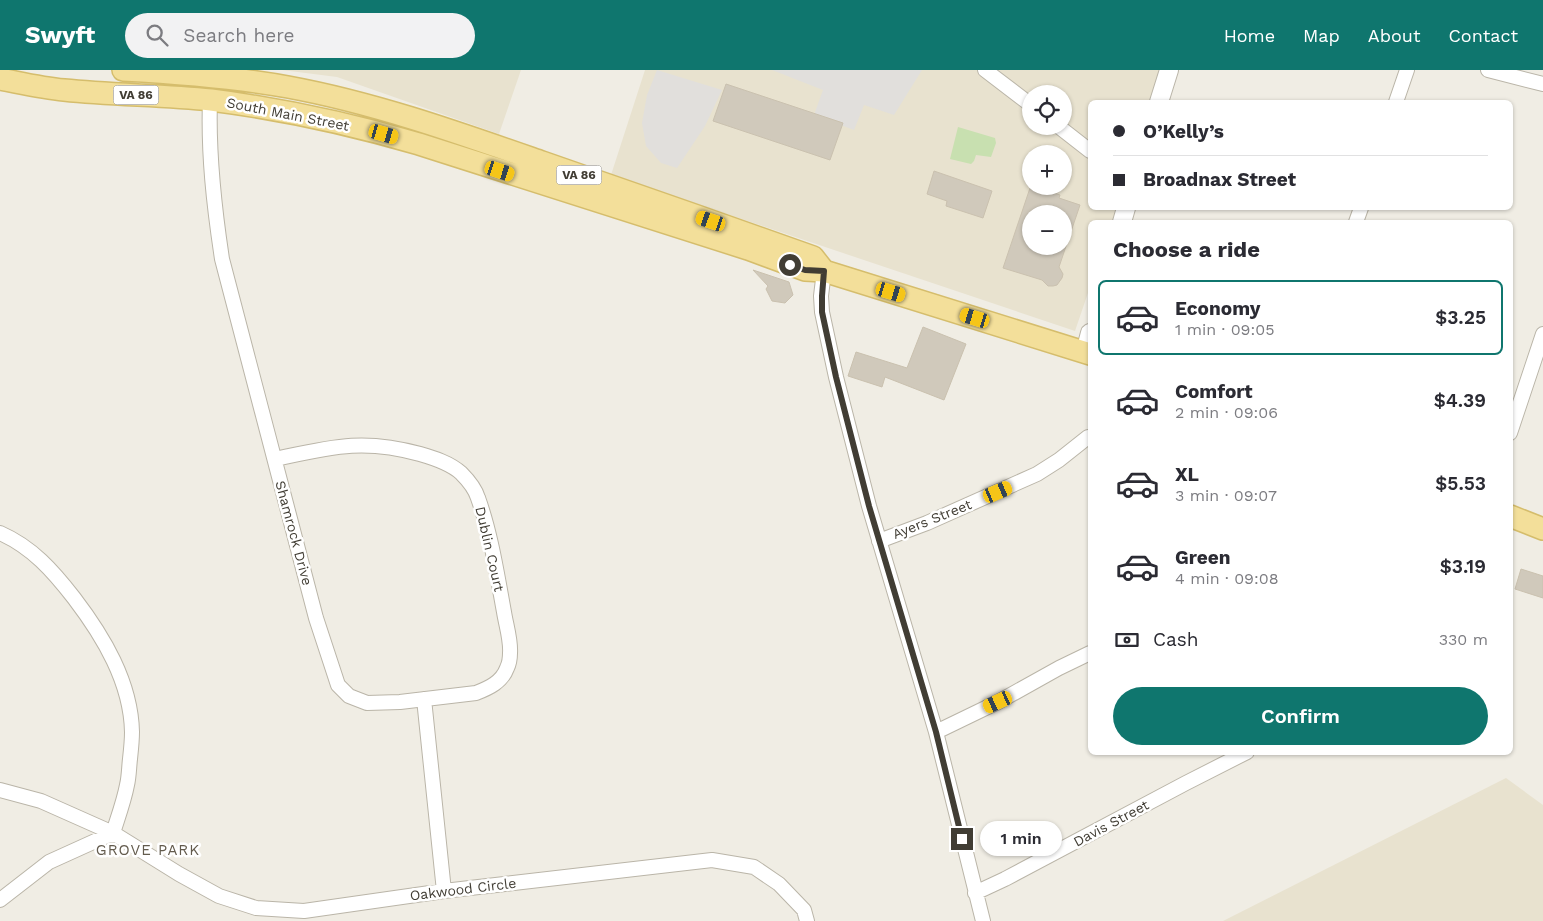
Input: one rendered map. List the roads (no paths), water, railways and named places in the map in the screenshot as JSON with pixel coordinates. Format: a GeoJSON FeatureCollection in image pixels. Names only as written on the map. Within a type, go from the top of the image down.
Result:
{"type":"FeatureCollection","features":[{"type":"Feature","properties":{"kind":"main road","name":"South Main Street"},"geometry":{"type":"LineString","coordinates":[[123,70],[211,73],[326,95],[451,130],[813,257],[824,271]]}},
{"type":"Feature","properties":{"kind":"main road","name":"South Main Street"},"geometry":{"type":"LineString","coordinates":[[0,79],[63,90],[210,100],[290,112],[384,134],[748,249],[805,270],[824,271],[1088,346]]}},
{"type":"Feature","properties":{"kind":"main road"},"geometry":{"type":"LineString","coordinates":[[1513,517],[1543,529]]}},
{"type":"Feature","properties":{"kind":"street"},"geometry":{"type":"LineString","coordinates":[[985,70],[1022,98]]}},
{"type":"Feature","properties":{"kind":"street"},"geometry":{"type":"LineString","coordinates":[[1160,100],[1169,70]]}},
{"type":"Feature","properties":{"kind":"street"},"geometry":{"type":"LineString","coordinates":[[1397,100],[1407,70]]}},
{"type":"Feature","properties":{"kind":"street"},"geometry":{"type":"LineString","coordinates":[[1488,70],[1543,84]]}},
{"type":"Feature","properties":{"kind":"street"},"geometry":{"type":"LineString","coordinates":[[210,100],[211,73]]}},
{"type":"Feature","properties":{"kind":"street","name":"Shamrock Drive"},"geometry":{"type":"LineString","coordinates":[[210,100],[210,158],[214,205],[222,259],[316,618],[338,685],[348,696],[367,703],[424,699]]}},
{"type":"Feature","properties":{"kind":"street"},"geometry":{"type":"LineString","coordinates":[[1070,135],[1088,149]]}},
{"type":"Feature","properties":{"kind":"street"},"geometry":{"type":"LineString","coordinates":[[824,271],[822,312],[831,360],[879,541],[936,732],[982,921]]}},
{"type":"Feature","properties":{"kind":"street"},"geometry":{"type":"LineString","coordinates":[[1513,424],[1543,334]]}},
{"type":"Feature","properties":{"kind":"street","name":"Ayers Street"},"geometry":{"type":"LineString","coordinates":[[879,541],[927,523],[1037,474],[1059,460],[1088,437]]}},
{"type":"Feature","properties":{"kind":"street","name":"Dublin Court"},"geometry":{"type":"LineString","coordinates":[[275,459],[354,444],[377,445],[400,448],[428,456],[460,472],[471,484],[478,496],[486,524],[500,587],[510,648],[508,667],[498,682],[488,689],[476,693],[424,699]]}},
{"type":"Feature","properties":{"kind":"street"},"geometry":{"type":"LineString","coordinates":[[0,533],[26,547],[43,561],[56,574],[88,616],[119,671],[131,715],[132,733],[128,784],[113,833],[49,862],[0,900]]}},
{"type":"Feature","properties":{"kind":"street"},"geometry":{"type":"LineString","coordinates":[[936,732],[998,702],[1088,654]]}},
{"type":"Feature","properties":{"kind":"street"},"geometry":{"type":"LineString","coordinates":[[424,699],[444,891]]}},
{"type":"Feature","properties":{"kind":"street","name":"Davis Street"},"geometry":{"type":"LineString","coordinates":[[975,893],[1240,755]]}},
{"type":"Feature","properties":{"kind":"street","name":"Oakwood Circle"},"geometry":{"type":"LineString","coordinates":[[0,790],[41,802],[113,833],[179,874],[220,896],[256,908],[304,911],[444,891],[712,860],[754,867],[779,884],[804,910],[807,921]]}},
{"type":"Feature","properties":{"kind":"district","name":"GROVE PARK"},"geometry":{"type":"Point","coordinates":[148,850]}}]}
